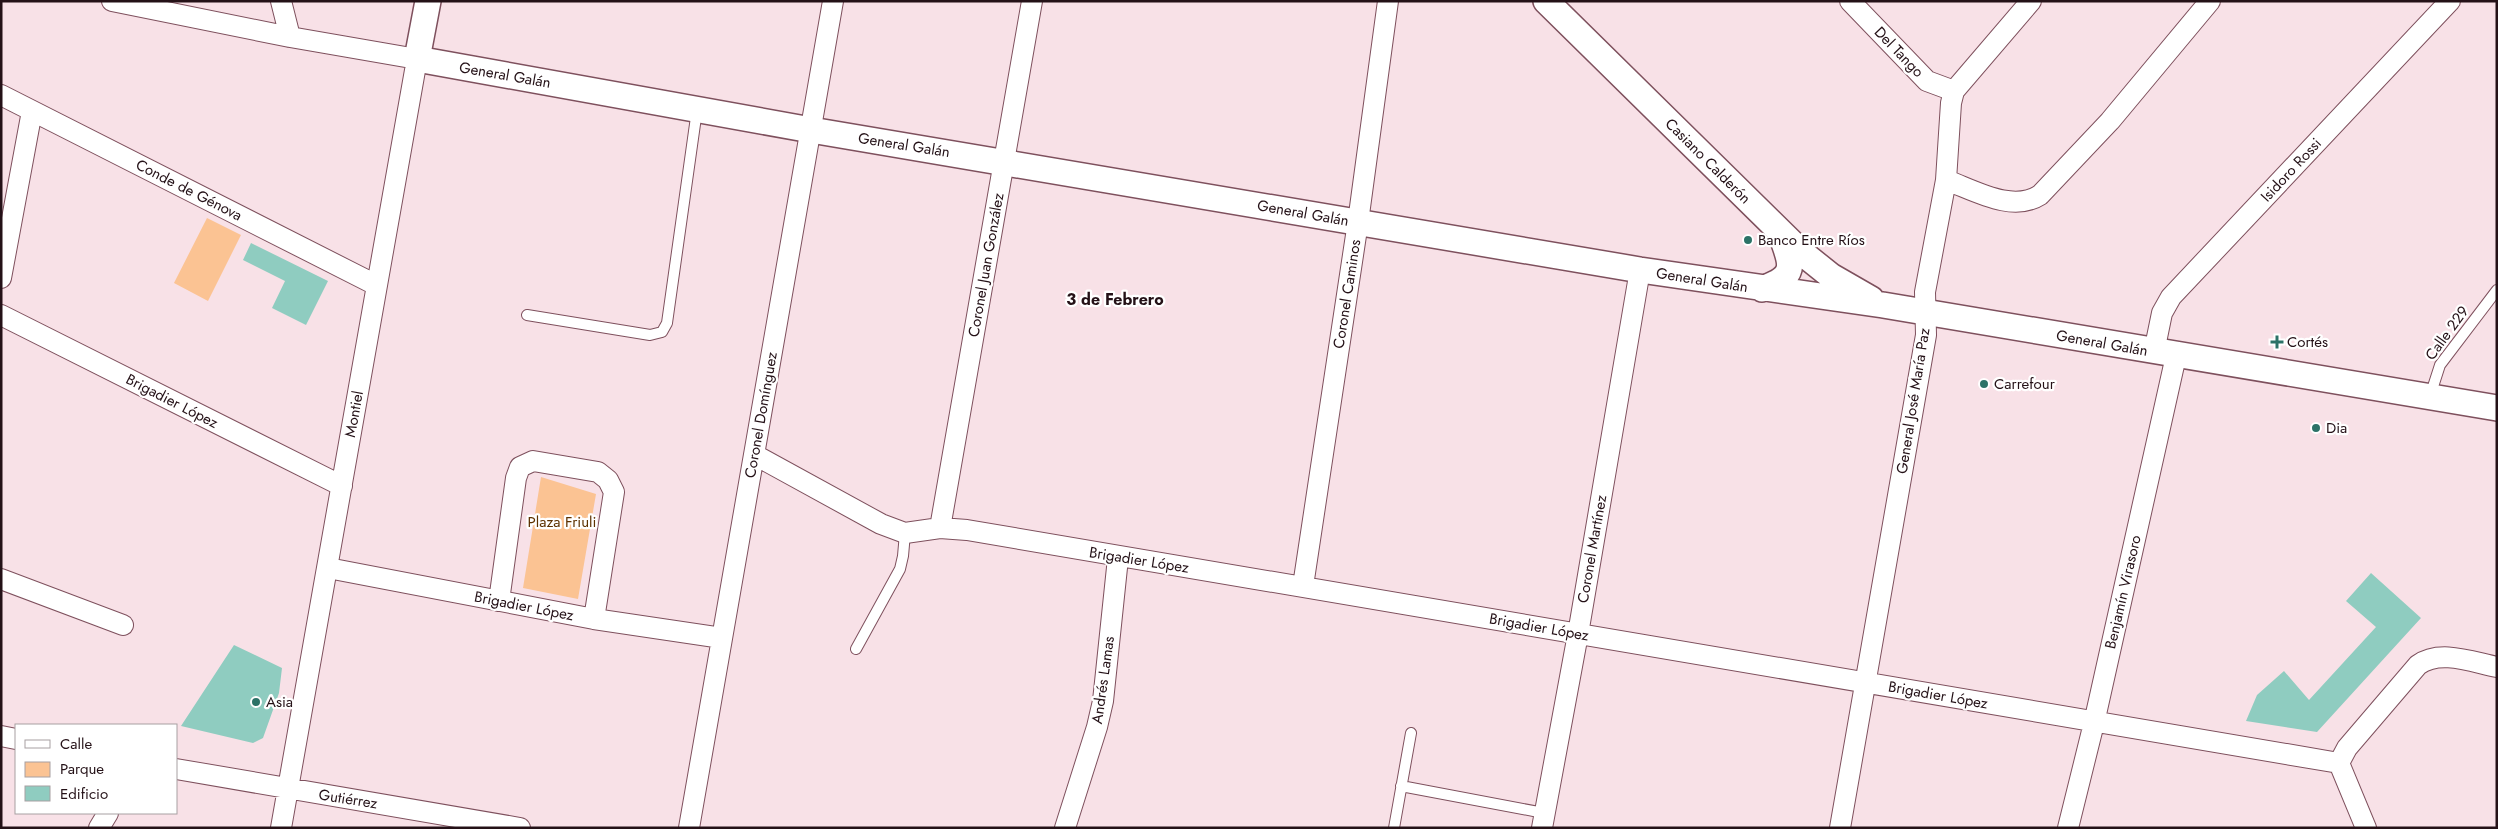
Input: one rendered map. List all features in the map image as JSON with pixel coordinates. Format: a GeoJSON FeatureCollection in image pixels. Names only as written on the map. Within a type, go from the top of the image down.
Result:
{"type":"FeatureCollection","features":[{"type":"Feature","properties":{"kind":"street","name":"General Galán"},"geometry":{"type":"LineString","coordinates":[[112,1],[290,37],[811,130],[1004,161],[1640,270],[1882,305],[1925,314],[2497,408]]}},
{"type":"Feature","properties":{"kind":"street"},"geometry":{"type":"LineString","coordinates":[[281,1],[290,37]]}},
{"type":"Feature","properties":{"kind":"street","name":"Montiel"},"geometry":{"type":"LineString","coordinates":[[281,828],[428,1]]}},
{"type":"Feature","properties":{"kind":"street","name":"Coronel Domínguez"},"geometry":{"type":"LineString","coordinates":[[690,828],[832,1]]}},
{"type":"Feature","properties":{"kind":"street","name":"Coronel Juan González"},"geometry":{"type":"LineString","coordinates":[[940,528],[1032,1]]}},
{"type":"Feature","properties":{"kind":"street","name":"Coronel Caminos"},"geometry":{"type":"LineString","coordinates":[[1303,586],[1358,222],[1388,1]]}},
{"type":"Feature","properties":{"kind":"street","name":"Casiano Calderón"},"geometry":{"type":"LineString","coordinates":[[1546,1],[1801,252],[1831,276],[1882,305]]}},
{"type":"Feature","properties":{"kind":"street","name":"Del Tango"},"geometry":{"type":"LineString","coordinates":[[1850,1],[1927,81],[1954,91]]}},
{"type":"Feature","properties":{"kind":"street"},"geometry":{"type":"LineString","coordinates":[[1954,91],[2031,1]]}},
{"type":"Feature","properties":{"kind":"street"},"geometry":{"type":"LineString","coordinates":[[1946,180],[2002,200],[2017,203],[2031,201],[2040,195],[2110,121],[2210,1]]}},
{"type":"Feature","properties":{"kind":"street","name":"Isidoro Rossi"},"geometry":{"type":"LineString","coordinates":[[2165,354],[2162,314],[2171,297],[2450,1]]}},
{"type":"Feature","properties":{"kind":"street","name":"General José María Paz"},"geometry":{"type":"LineString","coordinates":[[1840,828],[1926,334],[1925,292],[1946,180],[1951,103],[1954,91]]}},
{"type":"Feature","properties":{"kind":"street","name":"Conde de Génova"},"geometry":{"type":"LineString","coordinates":[[1,95],[376,285]]}},
{"type":"Feature","properties":{"kind":"street"},"geometry":{"type":"LineString","coordinates":[[1,278],[32,111]]}},
{"type":"Feature","properties":{"kind":"street"},"geometry":{"type":"LineString","coordinates":[[1762,289],[1786,278],[1790,271],[1788,254],[1780,232]]}},
{"type":"Feature","properties":{"kind":"street","name":"Coronel Martínez"},"geometry":{"type":"LineString","coordinates":[[1543,820],[1578,634],[1640,270]]}},
{"type":"Feature","properties":{"kind":"street","name":"Brigadier López"},"geometry":{"type":"LineString","coordinates":[[1,315],[342,486]]}},
{"type":"Feature","properties":{"kind":"street","name":"Benjamín Virasoro"},"geometry":{"type":"LineString","coordinates":[[2068,828],[2094,723],[2165,354]]}},
{"type":"Feature","properties":{"kind":"street","name":"Brigadier López"},"geometry":{"type":"LineString","coordinates":[[755,455],[881,524],[904,532],[940,528],[967,530],[1118,558],[1303,586],[2094,723],[2339,763]]}},
{"type":"Feature","properties":{"kind":"street"},"geometry":{"type":"LineString","coordinates":[[499,601],[516,478],[520,467],[533,461],[598,472],[608,480],[614,492],[594,619]]}},
{"type":"Feature","properties":{"kind":"street","name":"Andrés Lamas"},"geometry":{"type":"LineString","coordinates":[[1066,828],[1097,727],[1103,701],[1118,558]]}},
{"type":"Feature","properties":{"kind":"street","name":"Brigadier López"},"geometry":{"type":"LineString","coordinates":[[328,568],[594,619],[722,638]]}},
{"type":"Feature","properties":{"kind":"street"},"geometry":{"type":"LineString","coordinates":[[1,579],[124,625]]}},
{"type":"Feature","properties":{"kind":"street"},"geometry":{"type":"LineString","coordinates":[[2366,828],[2339,763],[2347,748],[2418,665],[2426,659],[2442,656],[2497,667]]}},
{"type":"Feature","properties":{"kind":"street"},"geometry":{"type":"LineString","coordinates":[[1,736],[15,739]]}},
{"type":"Feature","properties":{"kind":"street","name":"Gutiérrez"},"geometry":{"type":"LineString","coordinates":[[178,768],[520,828]]}},
{"type":"Feature","properties":{"kind":"street"},"geometry":{"type":"LineString","coordinates":[[99,828],[107,814]]}},
{"type":"Feature","properties":{"kind":"lane"},"geometry":{"type":"LineString","coordinates":[[527,315],[650,335],[662,332],[666,323],[697,110]]}},
{"type":"Feature","properties":{"kind":"lane","name":"Calle 229"},"geometry":{"type":"LineString","coordinates":[[2429,397],[2440,366],[2497,290]]}},
{"type":"Feature","properties":{"kind":"lane"},"geometry":{"type":"LineString","coordinates":[[856,648],[900,569],[904,556],[904,532]]}},
{"type":"Feature","properties":{"kind":"lane"},"geometry":{"type":"LineString","coordinates":[[1394,828],[1411,733]]}},
{"type":"Feature","properties":{"kind":"lane"},"geometry":{"type":"LineString","coordinates":[[1401,786],[1543,820]]}},
{"type":"Feature","properties":{"kind":"green space"},"geometry":{"type":"Polygon","coordinates":[[[207,218],[241,235],[208,301],[174,283],[207,218]]]}},
{"type":"Feature","properties":{"kind":"green space","name":"Plaza Friuli"},"geometry":{"type":"Polygon","coordinates":[[[541,477],[596,494],[578,599],[523,588],[541,477]]]}},
{"type":"Feature","properties":{"kind":"building"},"geometry":{"type":"Polygon","coordinates":[[[251,243],[328,281],[306,325],[272,308],[285,281],[243,260],[251,243]]]}},
{"type":"Feature","properties":{"kind":"building"},"geometry":{"type":"Polygon","coordinates":[[[2371,573],[2421,618],[2317,732],[2246,721],[2257,695],[2284,671],[2309,700],[2376,627],[2346,601],[2371,573]]]}},
{"type":"Feature","properties":{"kind":"building"},"geometry":{"type":"Polygon","coordinates":[[[234,645],[282,668],[279,693],[263,738],[253,743],[181,726],[234,645]]]}},
{"type":"Feature","properties":{"kind":"place","name":"Banco Entre Ríos"},"geometry":{"type":"Point","coordinates":[1748,240]}},
{"type":"Feature","properties":{"kind":"place","name":"Cortés"},"geometry":{"type":"Point","coordinates":[2277,342]}},
{"type":"Feature","properties":{"kind":"place","name":"Carrefour"},"geometry":{"type":"Point","coordinates":[1984,384]}},
{"type":"Feature","properties":{"kind":"place","name":"Dia"},"geometry":{"type":"Point","coordinates":[2316,428]}},
{"type":"Feature","properties":{"kind":"place","name":"Asia"},"geometry":{"type":"Point","coordinates":[256,702]}},
{"type":"Feature","properties":{"kind":"district","name":"3 de Febrero"},"geometry":{"type":"Point","coordinates":[1115,299]}}]}
